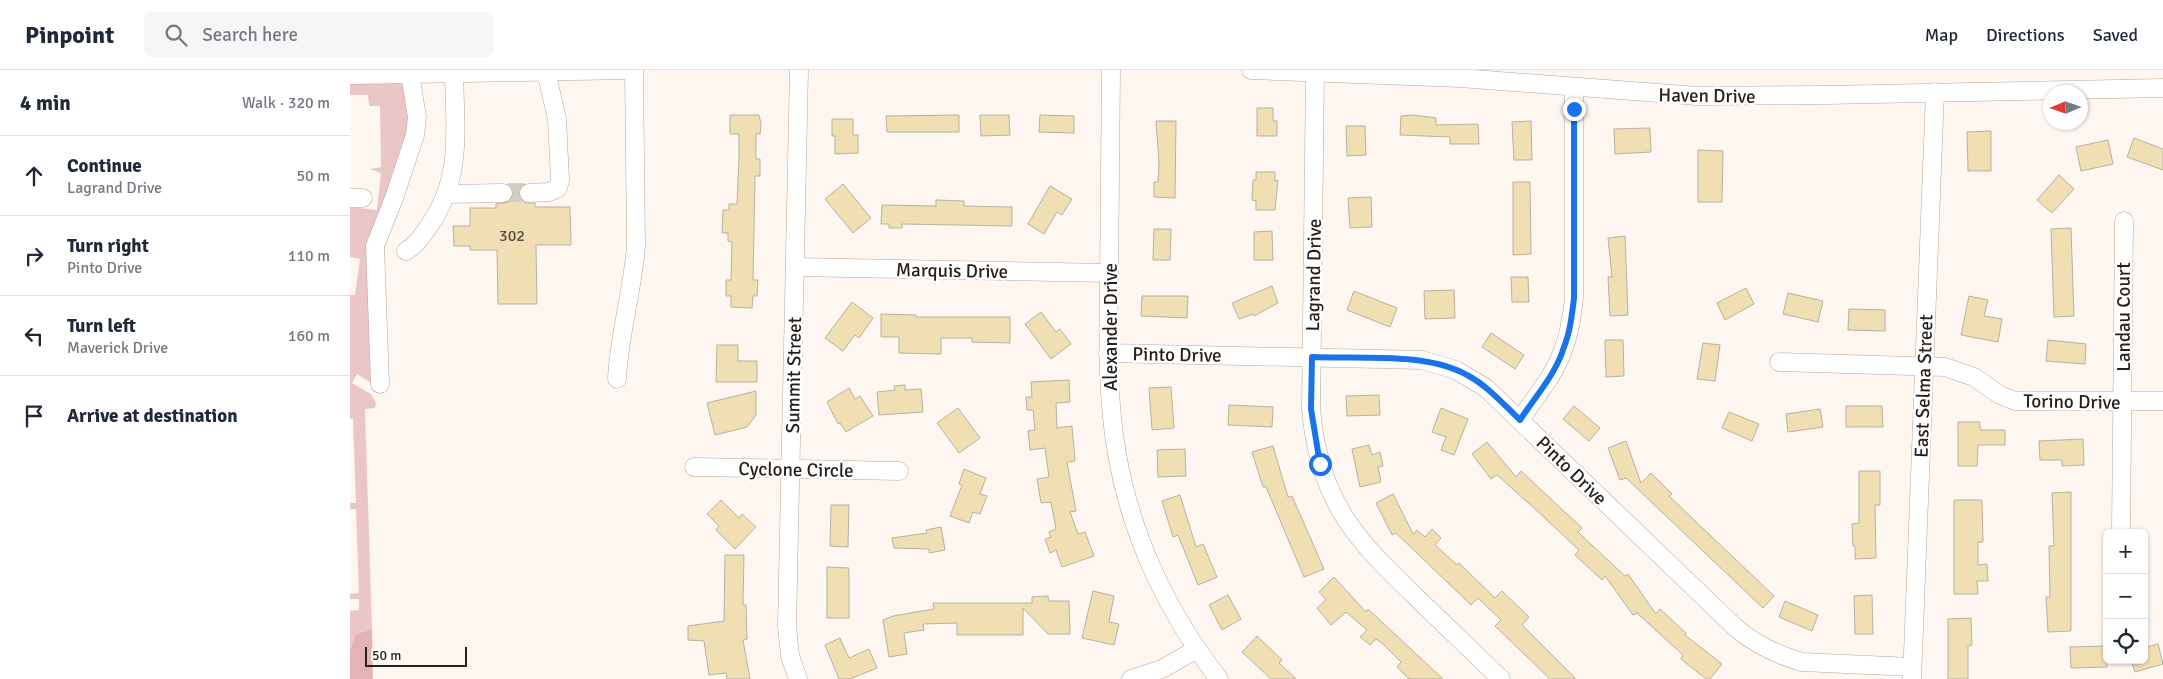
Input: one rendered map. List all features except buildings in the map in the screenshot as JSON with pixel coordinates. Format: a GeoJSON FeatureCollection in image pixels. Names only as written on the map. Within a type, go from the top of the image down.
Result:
{"type":"FeatureCollection","features":[{"type":"Feature","properties":{"kind":"street"},"geometry":{"type":"LineString","coordinates":[[350,75],[391,72],[454,74],[629,70]]}},
{"type":"Feature","properties":{"kind":"street"},"geometry":{"type":"LineString","coordinates":[[617,379],[618,356],[634,268],[636,246],[634,70]]}},
{"type":"Feature","properties":{"kind":"street","name":"Summit Street"},"geometry":{"type":"LineString","coordinates":[[798,679],[788,641],[799,70]]}},
{"type":"Feature","properties":{"kind":"street","name":"Alexander Drive"},"geometry":{"type":"LineString","coordinates":[[1111,70],[1108,353],[1113,428],[1128,501],[1156,578],[1196,649],[1219,679]]}},
{"type":"Feature","properties":{"kind":"street","name":"Haven Drive"},"geometry":{"type":"LineString","coordinates":[[1251,70],[1460,78],[1698,96],[2163,88]]}},
{"type":"Feature","properties":{"kind":"street"},"geometry":{"type":"LineString","coordinates":[[529,192],[550,192],[558,188],[560,157],[556,111],[546,71]]}},
{"type":"Feature","properties":{"kind":"street","name":"Lagrand Drive"},"geometry":{"type":"LineString","coordinates":[[1315,72],[1311,409],[1316,446],[1326,481],[1342,514],[1375,558],[1500,679]]}},
{"type":"Feature","properties":{"kind":"street"},"geometry":{"type":"LineString","coordinates":[[380,384],[374,246],[394,198],[416,135],[417,117],[410,74]]}},
{"type":"Feature","properties":{"kind":"street"},"geometry":{"type":"LineString","coordinates":[[406,251],[416,245],[440,210],[446,194],[455,159],[454,74]]}},
{"type":"Feature","properties":{"kind":"street"},"geometry":{"type":"LineString","coordinates":[[1520,420],[1558,363],[1572,316],[1574,298],[1574,88]]}},
{"type":"Feature","properties":{"kind":"street","name":"East Selma Street"},"geometry":{"type":"LineString","coordinates":[[1912,673],[1935,92]]}},
{"type":"Feature","properties":{"kind":"street"},"geometry":{"type":"LineString","coordinates":[[446,194],[503,193]]}},
{"type":"Feature","properties":{"kind":"street","name":"Landau Court"},"geometry":{"type":"LineString","coordinates":[[2121,529],[2124,221]]}},
{"type":"Feature","properties":{"kind":"street","name":"Marquis Drive"},"geometry":{"type":"LineString","coordinates":[[795,266],[1109,273]]}},
{"type":"Feature","properties":{"kind":"street","name":"Pinto Drive"},"geometry":{"type":"LineString","coordinates":[[1108,353],[1422,360],[1445,365],[1482,384],[1736,628],[1760,646],[1802,662],[1912,673]]}},
{"type":"Feature","properties":{"kind":"street","name":"Torino Drive"},"geometry":{"type":"LineString","coordinates":[[1779,362],[1945,367],[1974,377],[2000,395],[2015,400],[2163,401]]}},
{"type":"Feature","properties":{"kind":"street","name":"Cyclone Circle"},"geometry":{"type":"LineString","coordinates":[[694,467],[899,472]]}},
{"type":"Feature","properties":{"kind":"street"},"geometry":{"type":"LineString","coordinates":[[1131,679],[1162,669],[1196,649]]}},
{"type":"Feature","properties":{"kind":"shaded area"},"geometry":{"type":"Polygon","coordinates":[[[399,83],[406,87],[412,124],[372,237],[373,384],[357,374],[352,383],[371,394],[376,403],[375,408],[365,409],[372,629],[356,634],[350,650],[350,611],[359,610],[359,599],[350,599],[350,594],[359,593],[356,509],[350,509],[350,503],[356,503],[353,419],[350,418],[350,295],[355,295],[360,259],[350,257],[350,207],[377,210],[381,173],[370,169],[381,167],[380,106],[369,106],[368,95],[350,95],[350,84],[399,83]]]}},
{"type":"Feature","properties":{"kind":"shaded area"},"geometry":{"type":"Polygon","coordinates":[[[372,629],[373,679],[350,679],[350,650],[356,634],[372,629]]]}},
{"type":"Feature","properties":{"kind":"tunnel"},"geometry":{"type":"LineString","coordinates":[[503,193],[529,193]]}},
{"type":"Feature","properties":{"kind":"route"},"geometry":{"type":"LineString","coordinates":[[1320,464],[1311,409],[1312,357],[1422,360],[1445,365],[1477,381],[1520,420],[1558,363],[1572,316],[1574,298],[1574,109]]}}]}
